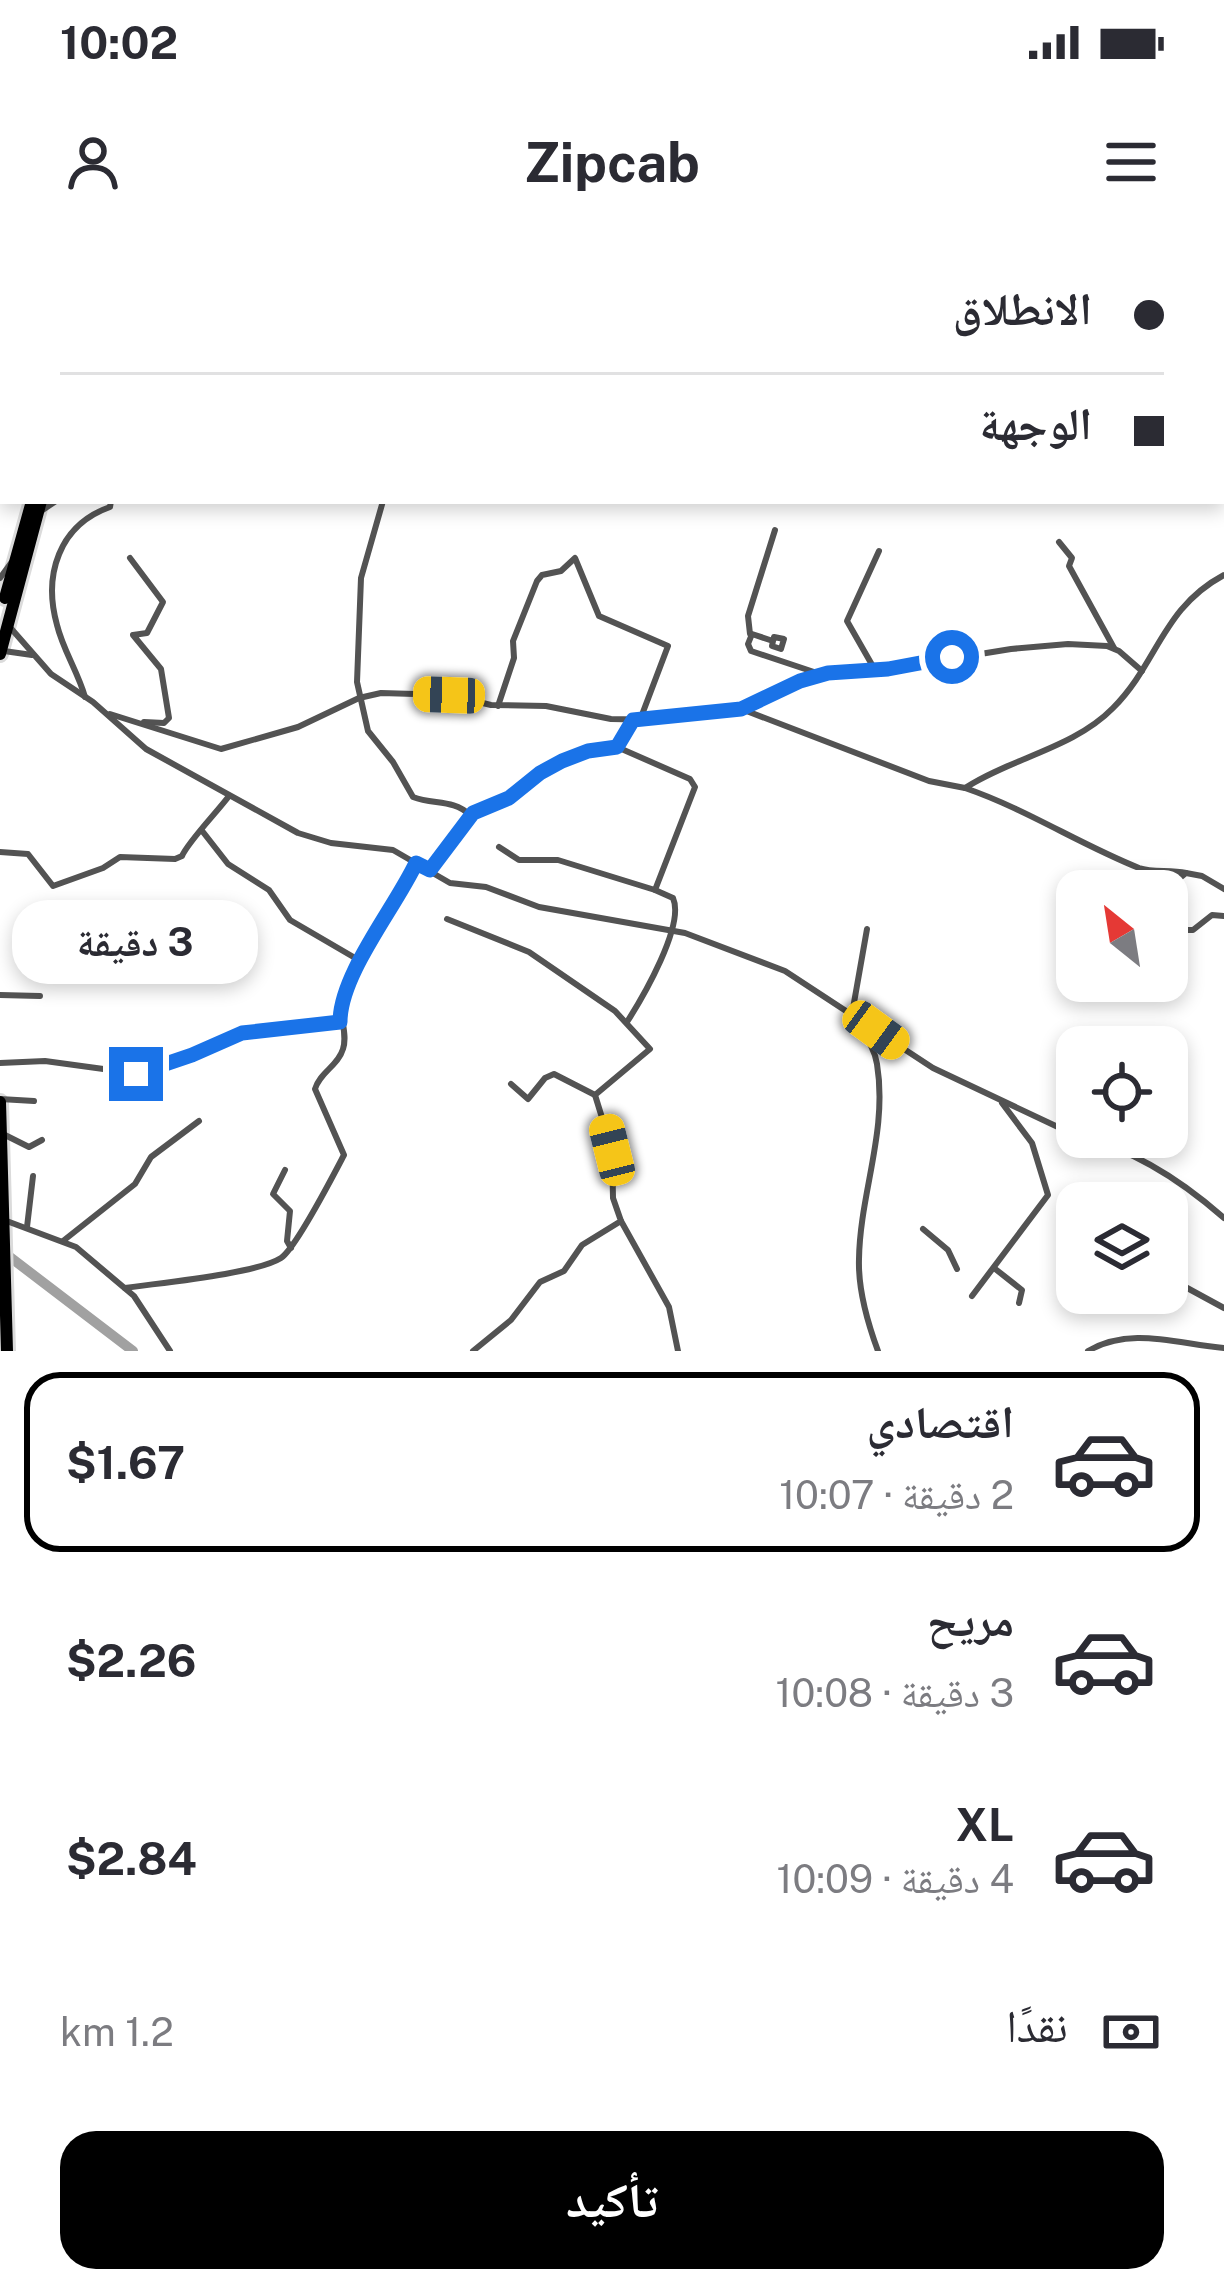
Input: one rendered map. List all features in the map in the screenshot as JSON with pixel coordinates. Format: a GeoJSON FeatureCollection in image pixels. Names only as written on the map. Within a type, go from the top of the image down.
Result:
{"type":"FeatureCollection","features":[{"type":"Feature","properties":{"kind":"highway"},"geometry":{"type":"LineString","coordinates":[[0,652],[17,556],[37,505]]}},
{"type":"Feature","properties":{"kind":"highway"},"geometry":{"type":"LineString","coordinates":[[3,620],[37,505]]}},
{"type":"Feature","properties":{"kind":"highway"},"geometry":{"type":"LineString","coordinates":[[0,1100],[8,1351]]}},
{"type":"Feature","properties":{"kind":"street"},"geometry":{"type":"LineString","coordinates":[[85,697],[56,621],[54,571],[68,534],[110,504]]}},
{"type":"Feature","properties":{"kind":"street"},"geometry":{"type":"LineString","coordinates":[[382,504],[361,578],[356,644],[359,698],[372,738],[413,797],[448,802],[470,815]]}},
{"type":"Feature","properties":{"kind":"street"},"geometry":{"type":"LineString","coordinates":[[775,530],[748,616],[751,651],[822,675]]}},
{"type":"Feature","properties":{"kind":"street"},"geometry":{"type":"LineString","coordinates":[[1059,542],[1072,558],[1069,566],[1114,648],[1142,670]]}},
{"type":"Feature","properties":{"kind":"street"},"geometry":{"type":"LineString","coordinates":[[875,670],[847,621],[879,550]]}},
{"type":"Feature","properties":{"kind":"street"},"geometry":{"type":"LineString","coordinates":[[0,578],[17,556]]}},
{"type":"Feature","properties":{"kind":"street"},"geometry":{"type":"LineString","coordinates":[[130,558],[163,602],[147,633],[133,635],[161,669],[169,718],[161,724],[134,721]]}},
{"type":"Feature","properties":{"kind":"street"},"geometry":{"type":"LineString","coordinates":[[498,706],[514,658],[513,640],[538,578],[561,571],[575,558],[599,616],[668,646],[636,720],[617,747]]}},
{"type":"Feature","properties":{"kind":"street"},"geometry":{"type":"LineString","coordinates":[[965,788],[1083,731],[1114,707],[1185,601],[1224,574]]}},
{"type":"Feature","properties":{"kind":"street"},"geometry":{"type":"LineString","coordinates":[[3,620],[52,674],[146,749],[312,838],[393,850],[450,883],[486,886],[539,907],[670,929],[785,971],[933,1068],[1056,1126]]}},
{"type":"Feature","properties":{"kind":"street"},"geometry":{"type":"LineString","coordinates":[[751,638],[752,634],[773,641]]}},
{"type":"Feature","properties":{"kind":"street"},"geometry":{"type":"LineString","coordinates":[[106,713],[221,748],[298,728],[359,698],[381,693],[449,695],[498,706],[546,706],[636,720],[741,709],[822,675],[1029,647],[1114,648]]}},
{"type":"Feature","properties":{"kind":"street"},"geometry":{"type":"LineString","coordinates":[[0,652],[36,656]]}},
{"type":"Feature","properties":{"kind":"street"},"geometry":{"type":"LineString","coordinates":[[741,709],[929,781],[1015,805],[1046,826],[1137,867],[1162,870]]}},
{"type":"Feature","properties":{"kind":"street"},"geometry":{"type":"LineString","coordinates":[[430,870],[470,815],[509,798],[562,761],[617,747],[695,784],[655,890]]}},
{"type":"Feature","properties":{"kind":"street"},"geometry":{"type":"LineString","coordinates":[[0,852],[28,854],[48,882],[59,886],[120,857],[180,857],[229,796]]}},
{"type":"Feature","properties":{"kind":"street"},"geometry":{"type":"LineString","coordinates":[[203,832],[228,864],[269,890],[290,920],[362,962]]}},
{"type":"Feature","properties":{"kind":"street"},"geometry":{"type":"LineString","coordinates":[[499,847],[519,860],[558,860],[676,901],[651,982],[627,1022]]}},
{"type":"Feature","properties":{"kind":"street"},"geometry":{"type":"LineString","coordinates":[[125,1288],[273,1262],[291,1248],[344,1155],[315,1089],[320,1076],[342,1054],[343,1000],[416,863]]}},
{"type":"Feature","properties":{"kind":"street"},"geometry":{"type":"LineString","coordinates":[[1188,873],[1224,889]]}},
{"type":"Feature","properties":{"kind":"street"},"geometry":{"type":"LineString","coordinates":[[1188,929],[1213,915],[1224,916]]}},
{"type":"Feature","properties":{"kind":"street"},"geometry":{"type":"LineString","coordinates":[[447,919],[529,952],[627,1022],[650,1049],[595,1095]]}},
{"type":"Feature","properties":{"kind":"street"},"geometry":{"type":"LineString","coordinates":[[867,929],[852,1014],[874,1049],[877,1064],[879,1135],[859,1262],[878,1351]]}},
{"type":"Feature","properties":{"kind":"street"},"geometry":{"type":"LineString","coordinates":[[0,995],[40,996]]}},
{"type":"Feature","properties":{"kind":"street"},"geometry":{"type":"LineString","coordinates":[[0,1063],[45,1061],[140,1074],[242,1033],[340,1022]]}},
{"type":"Feature","properties":{"kind":"street"},"geometry":{"type":"LineString","coordinates":[[511,1084],[528,1099],[554,1074],[595,1095],[612,1150],[613,1198],[669,1307],[678,1351]]}},
{"type":"Feature","properties":{"kind":"street"},"geometry":{"type":"LineString","coordinates":[[0,1100],[34,1101]]}},
{"type":"Feature","properties":{"kind":"street"},"geometry":{"type":"LineString","coordinates":[[972,1296],[1048,1195],[1032,1143],[1000,1100]]}},
{"type":"Feature","properties":{"kind":"street"},"geometry":{"type":"LineString","coordinates":[[63,1241],[135,1184],[151,1157],[199,1121]]}},
{"type":"Feature","properties":{"kind":"street"},"geometry":{"type":"LineString","coordinates":[[1,1134],[28,1147],[42,1140]]}},
{"type":"Feature","properties":{"kind":"street"},"geometry":{"type":"LineString","coordinates":[[1139,1158],[1224,1218]]}},
{"type":"Feature","properties":{"kind":"street"},"geometry":{"type":"LineString","coordinates":[[285,1169],[273,1194],[290,1211],[287,1243],[291,1248]]}},
{"type":"Feature","properties":{"kind":"street"},"geometry":{"type":"LineString","coordinates":[[27,1227],[33,1176]]}},
{"type":"Feature","properties":{"kind":"street"},"geometry":{"type":"LineString","coordinates":[[4,1220],[63,1241],[125,1288],[170,1351]]}},
{"type":"Feature","properties":{"kind":"street"},"geometry":{"type":"LineString","coordinates":[[473,1351],[503,1328],[540,1282],[564,1271],[581,1245],[621,1221]]}},
{"type":"Feature","properties":{"kind":"street"},"geometry":{"type":"LineString","coordinates":[[923,1229],[948,1250],[958,1269]]}},
{"type":"Feature","properties":{"kind":"street"},"geometry":{"type":"LineString","coordinates":[[994,1268],[1022,1290],[1019,1303]]}},
{"type":"Feature","properties":{"kind":"street"},"geometry":{"type":"LineString","coordinates":[[1188,1288],[1224,1308]]}},
{"type":"Feature","properties":{"kind":"street"},"geometry":{"type":"LineString","coordinates":[[1088,1351],[1114,1339],[1136,1337],[1224,1348]]}},
{"type":"Feature","properties":{"kind":"waterway"},"geometry":{"type":"LineString","coordinates":[[2,1251],[133,1351]]}},
{"type":"Feature","properties":{"kind":"route"},"geometry":{"type":"LineString","coordinates":[[136,1074],[242,1033],[340,1022],[343,1000],[357,969],[416,863],[430,870],[470,815],[509,798],[540,773],[588,751],[617,747],[633,720],[741,709],[828,673],[888,669],[952,657]]}}]}
